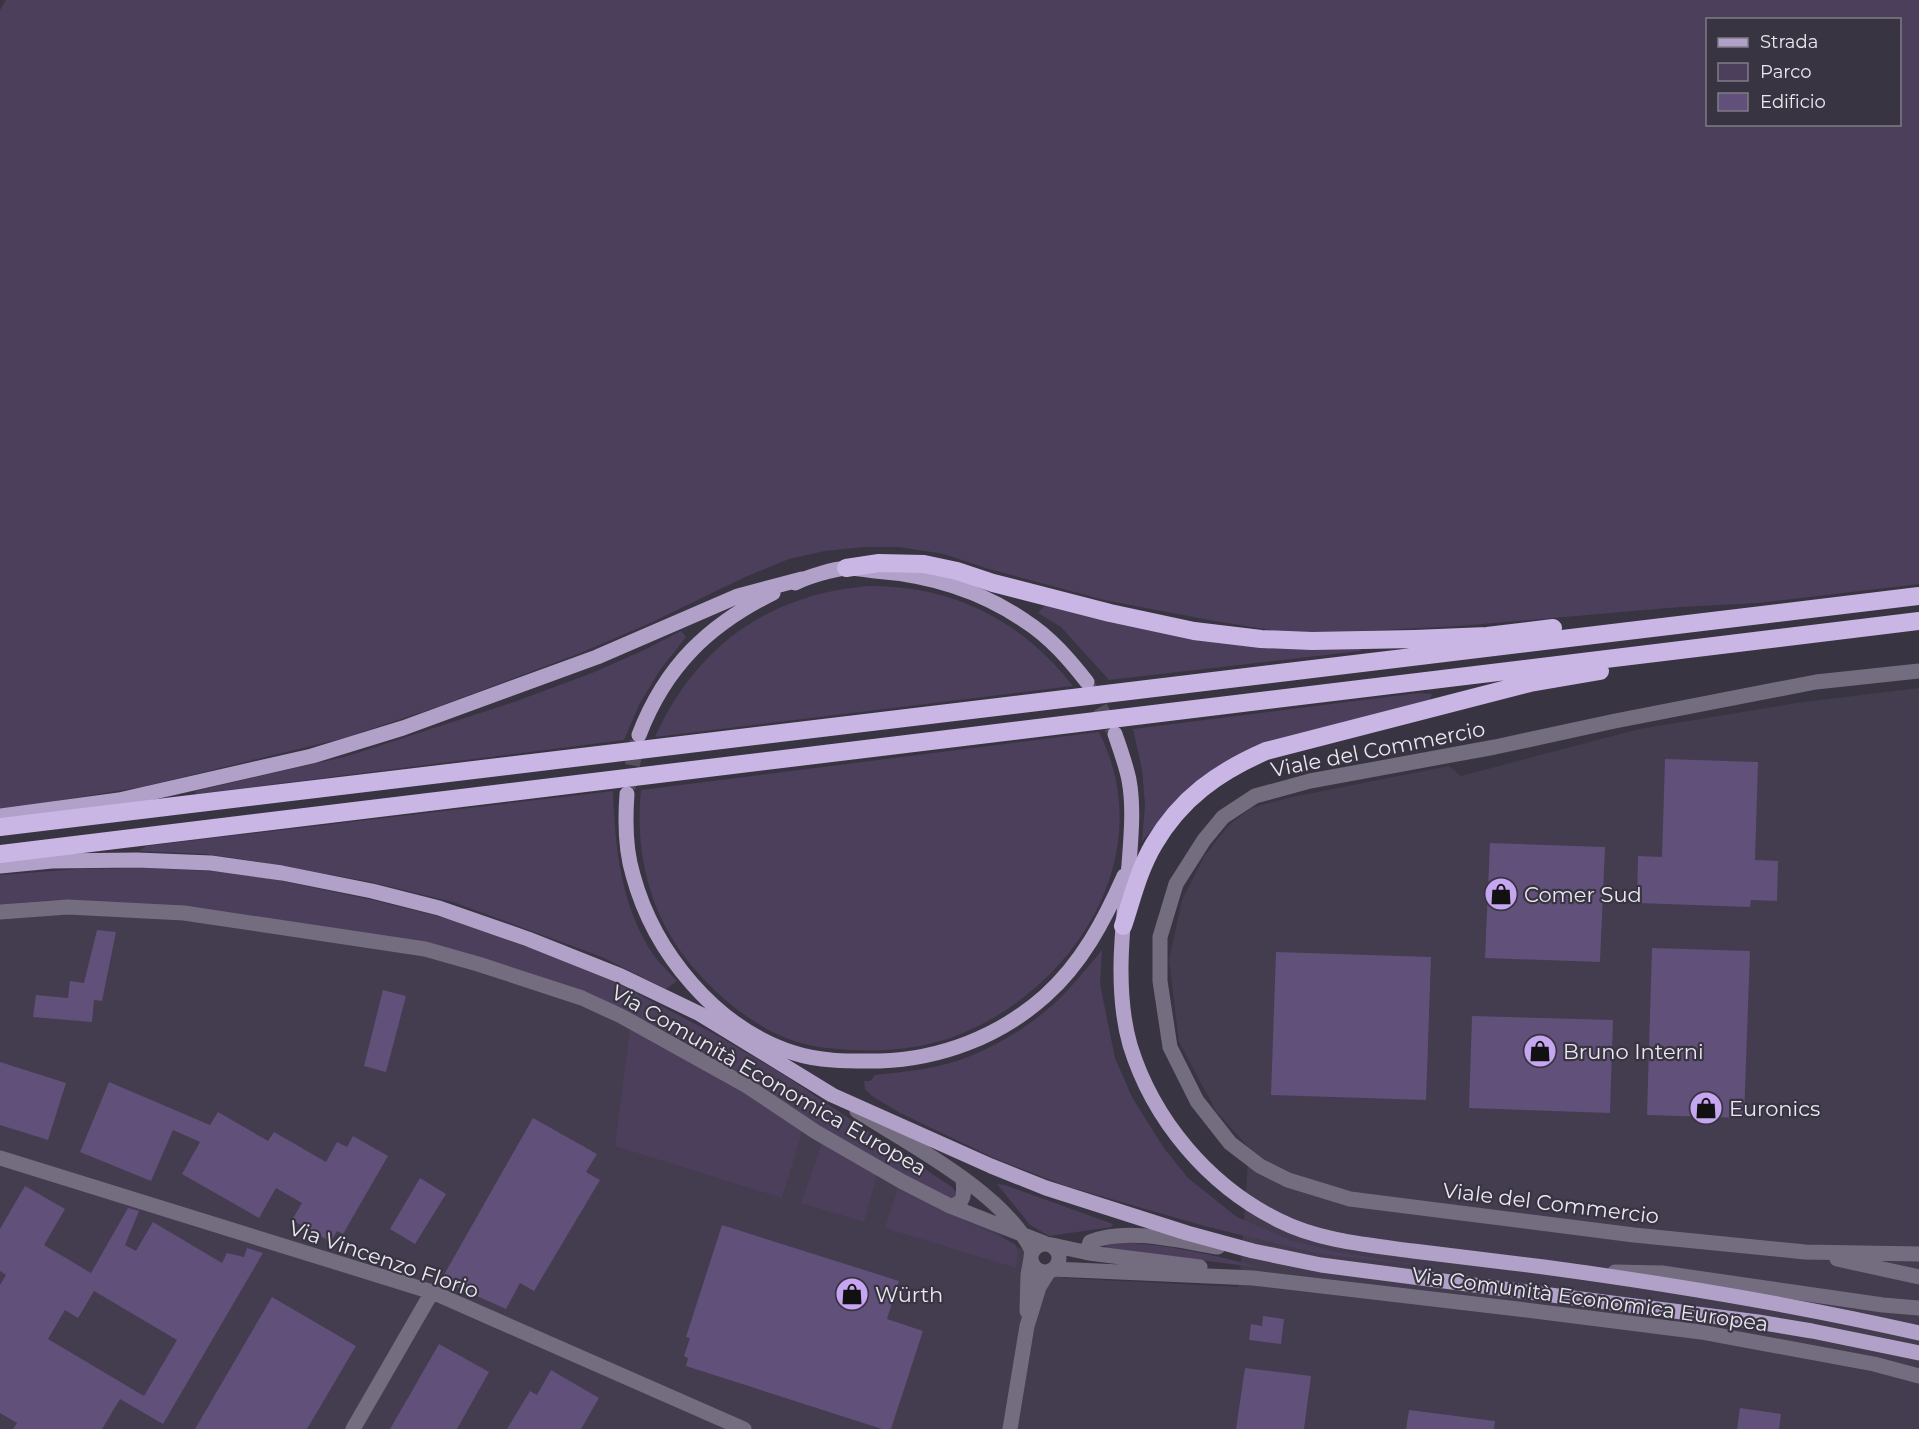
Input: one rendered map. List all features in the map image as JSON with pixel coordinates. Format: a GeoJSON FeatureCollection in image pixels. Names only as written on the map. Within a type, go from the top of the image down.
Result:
{"type":"FeatureCollection","features":[{"type":"Feature","properties":{"kind":"highway"},"geometry":{"type":"LineString","coordinates":[[846,568],[879,563],[924,564],[1110,613],[1194,631],[1261,639],[1312,641],[1487,636],[1649,618],[1746,618]]}},
{"type":"Feature","properties":{"kind":"highway"},"geometry":{"type":"LineString","coordinates":[[0,826],[1919,596]]}},
{"type":"Feature","properties":{"kind":"highway"},"geometry":{"type":"LineString","coordinates":[[0,854],[1919,621]]}},
{"type":"Feature","properties":{"kind":"highway"},"geometry":{"type":"LineString","coordinates":[[1123,926],[1139,876],[1153,844],[1167,824],[1207,783],[1235,765],[1266,751],[1530,683],[1713,654],[1791,637]]}},
{"type":"Feature","properties":{"kind":"main road"},"geometry":{"type":"LineString","coordinates":[[0,816],[119,800],[312,756],[403,728],[597,657],[738,596],[846,568],[893,572],[938,580],[994,601],[1043,634],[1087,682]]}},
{"type":"Feature","properties":{"kind":"main road"},"geometry":{"type":"LineString","coordinates":[[639,735],[664,684],[701,640],[747,606],[802,579]]}},
{"type":"Feature","properties":{"kind":"main road"},"geometry":{"type":"LineString","coordinates":[[1115,734],[1129,782],[1131,827],[1121,965],[1125,1019],[1130,1044],[1139,1068],[1165,1118],[1181,1141],[1218,1181],[1278,1221],[1333,1238],[1578,1272],[1766,1302],[1864,1320],[1919,1333]]}},
{"type":"Feature","properties":{"kind":"main road"},"geometry":{"type":"LineString","coordinates":[[627,794],[626,825],[632,874],[648,915],[669,953],[689,980],[719,1011],[742,1028],[795,1053],[822,1059],[891,1060],[943,1052],[992,1032],[1028,1010],[1052,989],[1084,953],[1106,916],[1129,865]]}},
{"type":"Feature","properties":{"kind":"main road"},"geometry":{"type":"LineString","coordinates":[[0,866],[52,861],[137,860],[210,863],[282,873],[372,891],[439,908],[528,939],[621,976],[700,1014],[832,1095],[991,1166],[1046,1188],[1186,1233],[1253,1251],[1321,1265],[1758,1322],[1919,1353]]}},
{"type":"Feature","properties":{"kind":"main road"},"geometry":{"type":"LineString","coordinates":[[700,1014],[742,1028]]}},
{"type":"Feature","properties":{"kind":"main road"},"geometry":{"type":"LineString","coordinates":[[768,1042],[806,1079]]}},
{"type":"Feature","properties":{"kind":"street","name":"Viale del Commercio"},"geometry":{"type":"LineString","coordinates":[[1804,1252],[1634,1235],[1350,1199],[1288,1180],[1260,1166],[1230,1143],[1197,1101],[1170,1047],[1160,981],[1160,938],[1176,884],[1204,840],[1223,817],[1255,796],[1310,781],[1495,747],[1615,720],[1805,684],[1857,676],[1919,671]]}},
{"type":"Feature","properties":{"kind":"street","name":"Via Comunità Economica Europea"},"geometry":{"type":"LineString","coordinates":[[0,912],[69,907],[184,913],[425,949],[478,964],[582,998],[653,1032],[747,1086],[816,1132],[902,1181],[1037,1247]]}},
{"type":"Feature","properties":{"kind":"street"},"geometry":{"type":"LineString","coordinates":[[832,1095],[963,1179],[994,1203],[1037,1247],[1057,1250],[1059,1257],[1039,1287],[1027,1326],[1010,1429]]}},
{"type":"Feature","properties":{"kind":"street","name":"Via Vincenzo Florio"},"geometry":{"type":"LineString","coordinates":[[0,1158],[432,1292],[744,1429]]}},
{"type":"Feature","properties":{"kind":"street"},"geometry":{"type":"LineString","coordinates":[[950,1206],[958,1205],[962,1201],[965,1194],[963,1179]]}},
{"type":"Feature","properties":{"kind":"street"},"geometry":{"type":"LineString","coordinates":[[1037,1247],[1033,1264],[1042,1272],[1053,1268],[1103,1237],[1134,1235],[1253,1251]]}},
{"type":"Feature","properties":{"kind":"street"},"geometry":{"type":"LineString","coordinates":[[1037,1247],[1085,1248],[1254,1278]]}},
{"type":"Feature","properties":{"kind":"street"},"geometry":{"type":"LineString","coordinates":[[1027,1326],[1026,1294],[1037,1247]]}},
{"type":"Feature","properties":{"kind":"street"},"geometry":{"type":"LineString","coordinates":[[1804,1252],[1919,1254]]}},
{"type":"Feature","properties":{"kind":"street"},"geometry":{"type":"LineString","coordinates":[[1804,1252],[1919,1277]]}},
{"type":"Feature","properties":{"kind":"street"},"geometry":{"type":"LineString","coordinates":[[1053,1268],[1254,1278]]}},
{"type":"Feature","properties":{"kind":"street"},"geometry":{"type":"LineString","coordinates":[[1578,1272],[1662,1273],[1883,1305],[1919,1308]]}},
{"type":"Feature","properties":{"kind":"street","name":"Via Comunità Economica Europea"},"geometry":{"type":"LineString","coordinates":[[1254,1278],[1701,1332],[1875,1364],[1919,1376]]}},
{"type":"Feature","properties":{"kind":"street"},"geometry":{"type":"LineString","coordinates":[[353,1429],[432,1292]]}},
{"type":"Feature","properties":{"kind":"shaded area"},"geometry":{"type":"Polygon","coordinates":[[[1919,688],[1919,1429],[0,1429],[0,905],[53,900],[136,905],[412,942],[603,1000],[722,1064],[853,1146],[951,1201],[1063,1278],[1239,1287],[1249,1148],[1216,1111],[1179,1042],[1169,960],[1182,900],[1205,855],[1229,825],[1251,808],[1292,797],[1449,766],[1461,776],[1639,729],[1796,703],[1919,688]]]}},
{"type":"Feature","properties":{"kind":"green space"},"geometry":{"type":"Polygon","coordinates":[[[6,0],[1919,0],[1919,584],[1758,603],[1680,607],[1459,626],[1322,633],[1282,632],[1104,600],[989,569],[944,554],[899,547],[865,547],[825,551],[789,559],[743,578],[648,624],[578,654],[437,707],[344,738],[142,787],[0,810],[0,10],[6,0]]]}},
{"type":"Feature","properties":{"kind":"green space"},"geometry":{"type":"Polygon","coordinates":[[[867,586],[898,587],[928,592],[982,611],[1007,625],[1030,642],[1073,686],[655,737],[672,705],[692,676],[714,652],[739,631],[767,614],[798,601],[831,591],[867,586]]]}},
{"type":"Feature","properties":{"kind":"green space"},"geometry":{"type":"Polygon","coordinates":[[[1045,605],[1363,648],[1360,651],[1109,680],[1061,627],[1038,613],[1045,605]]]}},
{"type":"Feature","properties":{"kind":"green space"},"geometry":{"type":"Polygon","coordinates":[[[681,631],[686,637],[660,670],[639,705],[624,740],[196,794],[195,791],[348,756],[514,702],[592,673],[681,631]]]}},
{"type":"Feature","properties":{"kind":"green space"},"geometry":{"type":"Polygon","coordinates":[[[1419,693],[1432,694],[1429,701],[1261,744],[1168,812],[1142,841],[1145,804],[1142,770],[1133,729],[1419,693]]]}},
{"type":"Feature","properties":{"kind":"green space"},"geometry":{"type":"Polygon","coordinates":[[[1099,732],[1115,778],[1120,823],[1113,868],[1097,910],[1072,949],[1041,983],[1004,1011],[963,1033],[908,1048],[880,1050],[822,1047],[780,1036],[742,1013],[708,984],[682,954],[658,911],[650,888],[640,840],[641,790],[1099,732]]]}},
{"type":"Feature","properties":{"kind":"green space"},"geometry":{"type":"Polygon","coordinates":[[[613,791],[618,856],[627,898],[634,919],[655,957],[677,981],[666,989],[602,957],[453,902],[366,881],[241,859],[205,854],[139,851],[146,846],[613,791]]]}},
{"type":"Feature","properties":{"kind":"green space"},"geometry":{"type":"Polygon","coordinates":[[[149,868],[226,872],[373,900],[449,919],[579,966],[713,1033],[784,1075],[952,1187],[957,1193],[951,1201],[853,1146],[722,1064],[603,1000],[438,948],[136,905],[53,900],[0,905],[0,875],[79,869],[149,868]]]}},
{"type":"Feature","properties":{"kind":"green space"},"geometry":{"type":"Polygon","coordinates":[[[1102,950],[1100,984],[1115,1058],[1132,1097],[1164,1148],[1188,1178],[1237,1217],[1293,1241],[1338,1252],[1432,1267],[1320,1254],[1204,1226],[1063,1185],[994,1158],[900,1113],[872,1096],[865,1089],[864,1081],[870,1081],[875,1075],[927,1068],[957,1061],[984,1050],[1011,1035],[1037,1018],[1059,999],[1102,950]]]}},
{"type":"Feature","properties":{"kind":"green space"},"geometry":{"type":"Polygon","coordinates":[[[630,1029],[734,1085],[803,1129],[782,1198],[615,1146],[630,1029]]]}},
{"type":"Feature","properties":{"kind":"green space"},"geometry":{"type":"Polygon","coordinates":[[[822,1143],[877,1175],[864,1222],[801,1203],[822,1143]]]}},
{"type":"Feature","properties":{"kind":"green space"},"geometry":{"type":"Polygon","coordinates":[[[997,1184],[1113,1224],[1112,1227],[1049,1236],[1030,1225],[997,1184]]]}},
{"type":"Feature","properties":{"kind":"green space"},"geometry":{"type":"Polygon","coordinates":[[[898,1187],[1015,1244],[1018,1252],[1016,1268],[885,1228],[898,1187]]]}},
{"type":"Feature","properties":{"kind":"green space"},"geometry":{"type":"Polygon","coordinates":[[[1119,1242],[1191,1251],[1262,1268],[1105,1248],[1106,1244],[1119,1242]]]}},
{"type":"Feature","properties":{"kind":"building"},"geometry":{"type":"Polygon","coordinates":[[[1665,759],[1758,762],[1755,860],[1778,861],[1777,901],[1751,900],[1750,907],[1637,903],[1638,856],[1662,857],[1665,759]]]}},
{"type":"Feature","properties":{"kind":"building"},"geometry":{"type":"Polygon","coordinates":[[[1490,843],[1605,847],[1600,962],[1485,958],[1490,843]]]}},
{"type":"Feature","properties":{"kind":"building"},"geometry":{"type":"Polygon","coordinates":[[[97,930],[116,932],[102,1001],[94,1000],[92,1022],[33,1017],[36,995],[68,998],[70,981],[84,983],[97,930]]]}},
{"type":"Feature","properties":{"kind":"building"},"geometry":{"type":"Polygon","coordinates":[[[1652,948],[1750,951],[1744,1118],[1647,1115],[1652,948]]]}},
{"type":"Feature","properties":{"kind":"building"},"geometry":{"type":"Polygon","coordinates":[[[1276,952],[1431,957],[1426,1100],[1271,1095],[1276,952]]]}},
{"type":"Feature","properties":{"kind":"building"},"geometry":{"type":"Polygon","coordinates":[[[383,990],[406,996],[386,1072],[364,1066],[383,990]]]}},
{"type":"Feature","properties":{"kind":"building"},"geometry":{"type":"Polygon","coordinates":[[[1472,1016],[1613,1020],[1610,1113],[1469,1108],[1472,1016]]]}},
{"type":"Feature","properties":{"kind":"building"},"geometry":{"type":"Polygon","coordinates":[[[0,1062],[66,1083],[48,1140],[0,1125],[0,1062]]]}},
{"type":"Feature","properties":{"kind":"building"},"geometry":{"type":"Polygon","coordinates":[[[109,1082],[210,1125],[218,1112],[268,1141],[274,1132],[326,1162],[337,1142],[347,1147],[353,1136],[388,1156],[343,1234],[337,1231],[331,1242],[292,1220],[302,1203],[276,1188],[259,1218],[182,1174],[200,1142],[173,1130],[151,1181],[80,1152],[109,1082]]]}},
{"type":"Feature","properties":{"kind":"building"},"geometry":{"type":"Polygon","coordinates":[[[533,1118],[597,1154],[586,1172],[600,1180],[534,1291],[520,1283],[506,1309],[441,1280],[533,1118]]]}},
{"type":"Feature","properties":{"kind":"building"},"geometry":{"type":"Polygon","coordinates":[[[420,1178],[446,1194],[415,1244],[390,1229],[420,1178]]]}},
{"type":"Feature","properties":{"kind":"building"},"geometry":{"type":"Polygon","coordinates":[[[25,1186],[65,1209],[44,1245],[91,1273],[128,1208],[139,1211],[125,1245],[136,1251],[153,1222],[222,1263],[227,1253],[244,1257],[247,1248],[263,1253],[163,1424],[120,1399],[102,1429],[13,1429],[17,1423],[0,1413],[0,1285],[6,1275],[0,1271],[0,1229],[25,1186]],[[94,1291],[78,1318],[65,1310],[48,1339],[144,1396],[177,1340],[94,1291]]]}},
{"type":"Feature","properties":{"kind":"building"},"geometry":{"type":"Polygon","coordinates":[[[722,1225],[899,1281],[887,1319],[923,1331],[891,1429],[882,1429],[686,1366],[688,1358],[684,1356],[690,1338],[686,1337],[722,1225]]]}},
{"type":"Feature","properties":{"kind":"building"},"geometry":{"type":"Polygon","coordinates":[[[272,1297],[356,1346],[307,1429],[195,1429],[272,1297]]]}},
{"type":"Feature","properties":{"kind":"building"},"geometry":{"type":"Polygon","coordinates":[[[1263,1316],[1284,1319],[1281,1344],[1249,1340],[1251,1324],[1262,1326],[1263,1316]]]}},
{"type":"Feature","properties":{"kind":"building"},"geometry":{"type":"Polygon","coordinates":[[[439,1344],[489,1372],[457,1429],[390,1429],[439,1344]]]}},
{"type":"Feature","properties":{"kind":"building"},"geometry":{"type":"Polygon","coordinates":[[[1245,1368],[1311,1376],[1304,1429],[1236,1429],[1245,1368]]]}},
{"type":"Feature","properties":{"kind":"building"},"geometry":{"type":"Polygon","coordinates":[[[551,1370],[599,1398],[581,1429],[507,1429],[530,1391],[537,1395],[551,1370]]]}},
{"type":"Feature","properties":{"kind":"building"},"geometry":{"type":"Polygon","coordinates":[[[1740,1408],[1781,1414],[1779,1429],[1737,1429],[1740,1408]]]}},
{"type":"Feature","properties":{"kind":"building"},"geometry":{"type":"Polygon","coordinates":[[[1409,1410],[1495,1421],[1494,1429],[1406,1429],[1409,1410]]]}},
{"type":"Feature","properties":{"kind":"tunnel"},"geometry":{"type":"LineString","coordinates":[[1089,687],[1112,729]]}},
{"type":"Feature","properties":{"kind":"tunnel"},"geometry":{"type":"LineString","coordinates":[[628,788],[637,741]]}},
{"type":"Feature","properties":{"kind":"place","name":"Comer Sud"},"geometry":{"type":"Point","coordinates":[1501,894]}},
{"type":"Feature","properties":{"kind":"place","name":"Bruno Interni"},"geometry":{"type":"Point","coordinates":[1540,1051]}},
{"type":"Feature","properties":{"kind":"place","name":"Euronics"},"geometry":{"type":"Point","coordinates":[1706,1108]}},
{"type":"Feature","properties":{"kind":"place","name":"Würth"},"geometry":{"type":"Point","coordinates":[852,1294]}}]}
